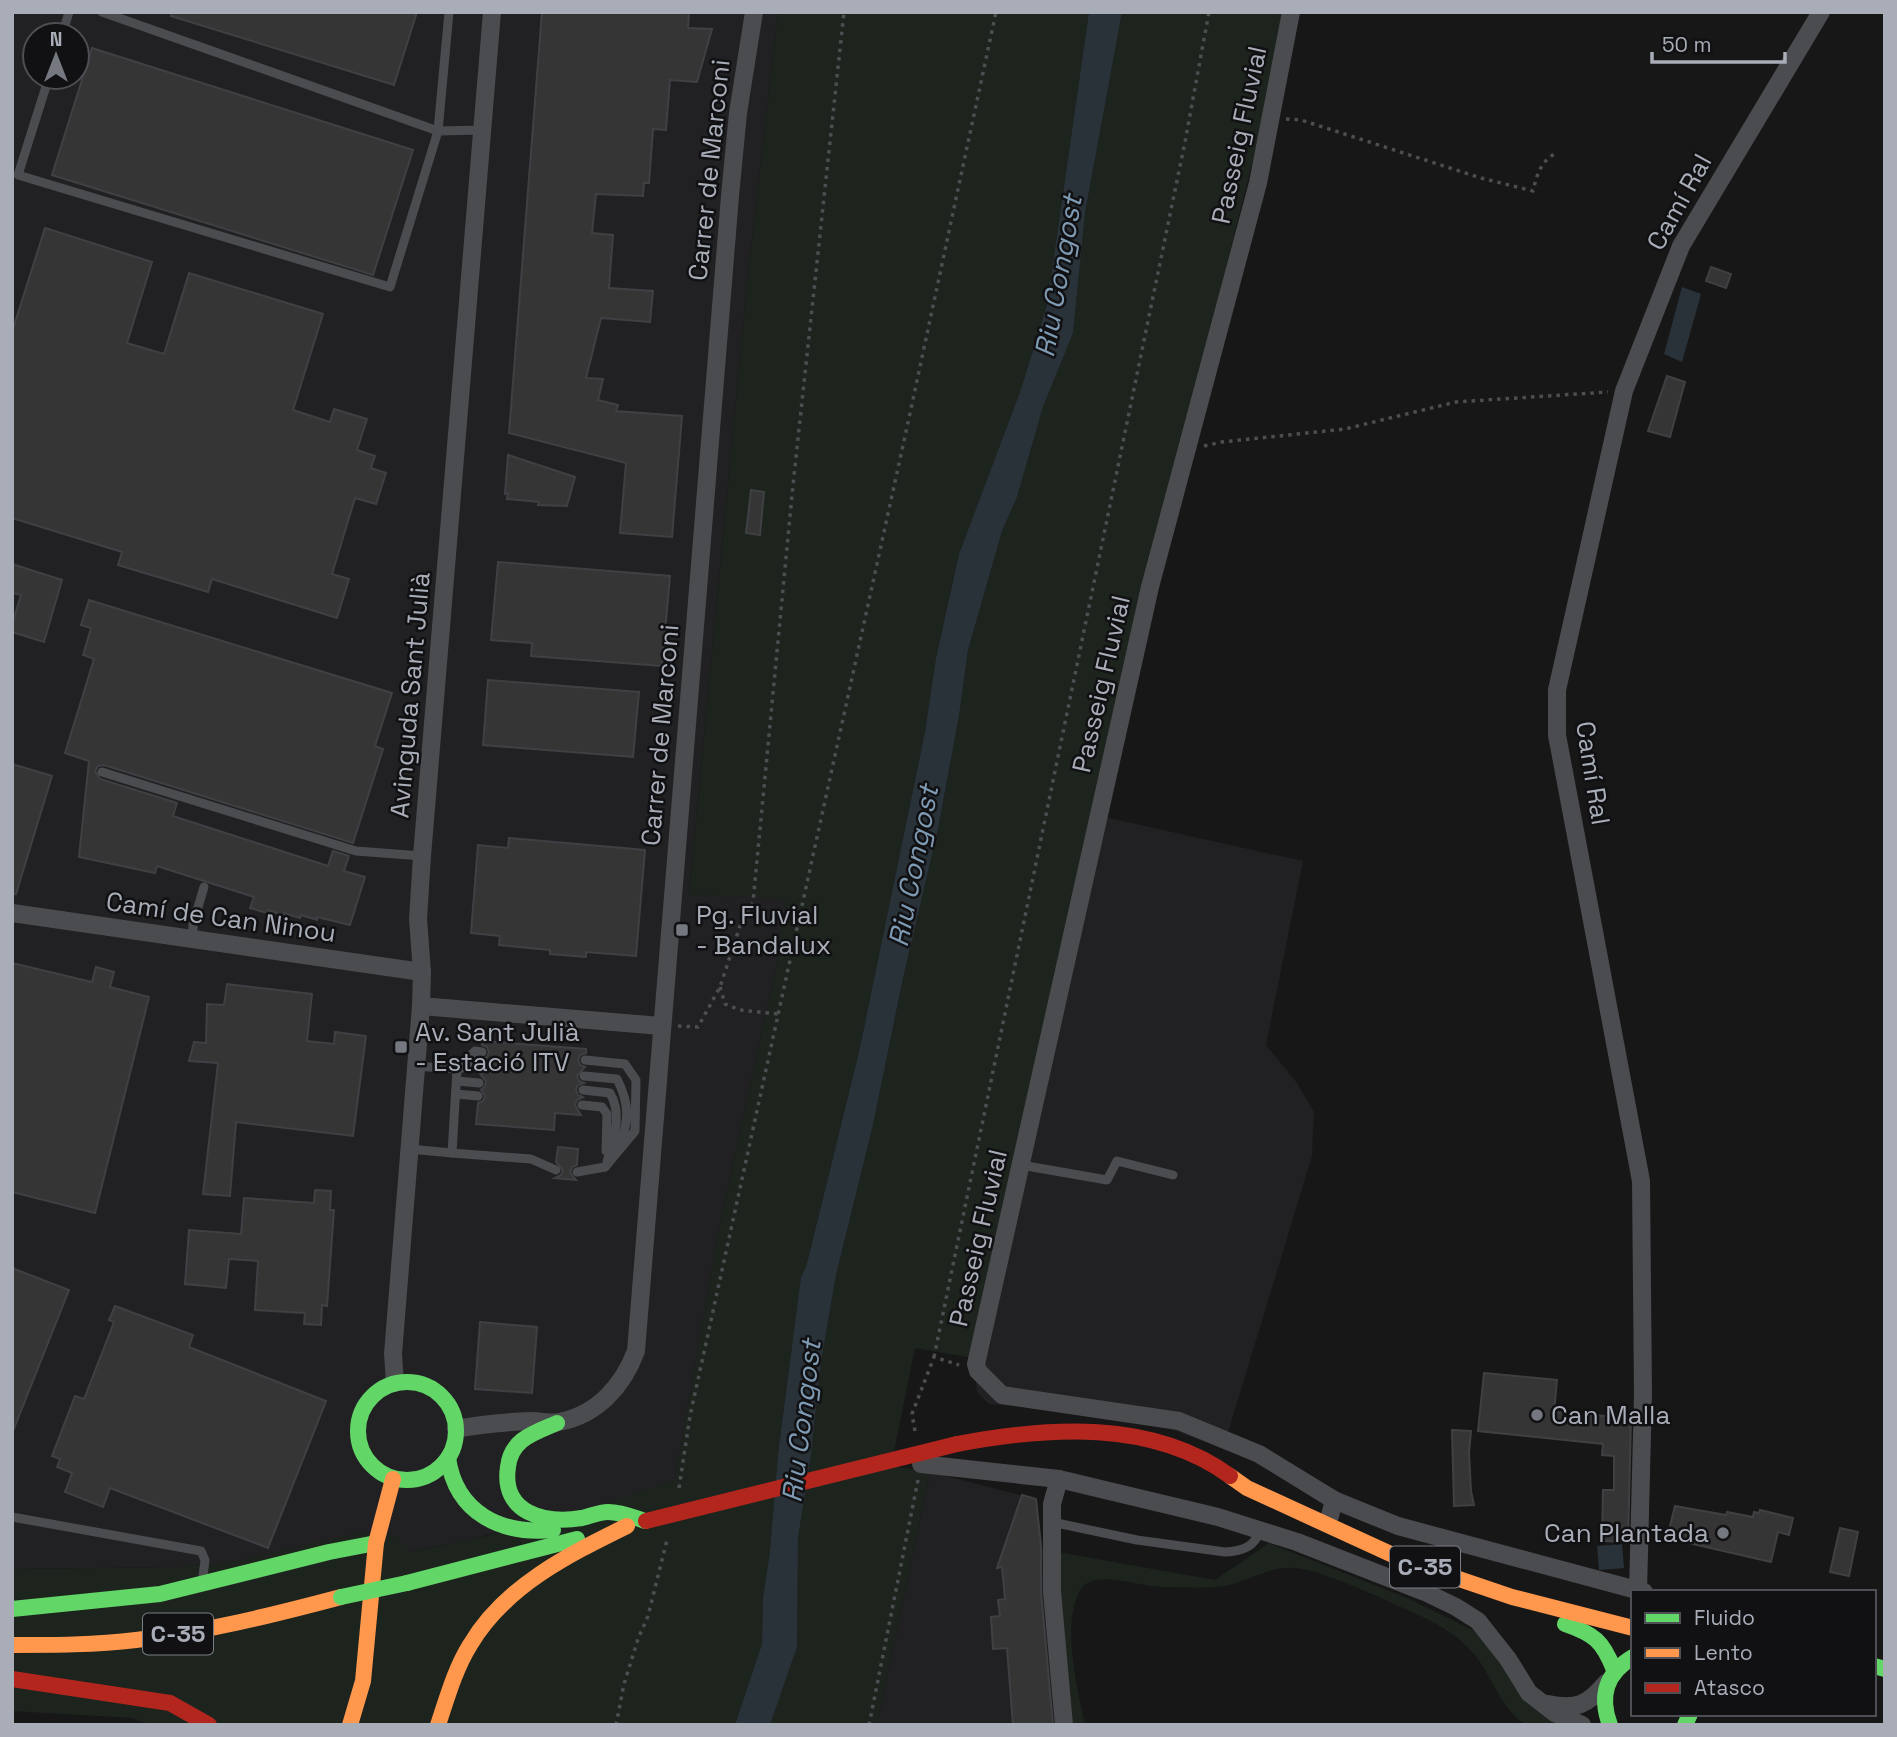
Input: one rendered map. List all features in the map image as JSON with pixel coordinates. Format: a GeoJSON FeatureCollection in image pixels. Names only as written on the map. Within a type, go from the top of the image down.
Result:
{"type":"FeatureCollection","features":[{"type":"Feature","properties":{"kind":"main road"},"geometry":{"type":"LineString","coordinates":[[395,1383],[419,1383],[441,1395],[454,1416],[456,1429],[453,1449],[448,1458],[430,1475],[418,1479],[393,1479],[380,1473],[369,1464],[357,1437],[360,1416],[370,1397],[395,1383]]}},
{"type":"Feature","properties":{"kind":"main road"},"geometry":{"type":"LineString","coordinates":[[557,1423],[518,1440],[508,1461],[508,1493],[526,1512],[536,1517],[579,1518],[609,1511],[646,1521]]}},
{"type":"Feature","properties":{"kind":"main road","name":"C-35"},"geometry":{"type":"LineString","coordinates":[[12,1645],[77,1645],[149,1639],[255,1620],[957,1444],[1006,1434],[1053,1430],[1107,1432],[1152,1441],[1193,1455],[1231,1474],[1247,1488],[1332,1529],[1429,1569],[1512,1597],[1631,1627]]}},
{"type":"Feature","properties":{"kind":"main road"},"geometry":{"type":"LineString","coordinates":[[448,1458],[456,1489],[463,1500],[486,1518],[504,1526],[542,1532],[558,1529],[579,1518]]}},
{"type":"Feature","properties":{"kind":"main road","name":"C-35"},"geometry":{"type":"LineString","coordinates":[[1231,1474],[1251,1478],[1332,1508],[1438,1554]]}},
{"type":"Feature","properties":{"kind":"main road"},"geometry":{"type":"LineString","coordinates":[[350,1725],[363,1681],[376,1543],[393,1479]]}},
{"type":"Feature","properties":{"kind":"main road"},"geometry":{"type":"LineString","coordinates":[[438,1725],[452,1682],[475,1637],[498,1610],[529,1579],[562,1558],[627,1526]]}},
{"type":"Feature","properties":{"kind":"main road"},"geometry":{"type":"LineString","coordinates":[[12,1609],[148,1595],[376,1543]]}},
{"type":"Feature","properties":{"kind":"main road"},"geometry":{"type":"LineString","coordinates":[[1429,1569],[1453,1587],[1589,1631],[1600,1640],[1610,1676]]}},
{"type":"Feature","properties":{"kind":"main road"},"geometry":{"type":"LineString","coordinates":[[1488,1570],[1505,1585],[1631,1620]]}},
{"type":"Feature","properties":{"kind":"main road"},"geometry":{"type":"LineString","coordinates":[[1610,1725],[1602,1696],[1610,1676],[1631,1658]]}},
{"type":"Feature","properties":{"kind":"main road"},"geometry":{"type":"LineString","coordinates":[[12,1679],[170,1703],[209,1725]]}},
{"type":"Feature","properties":{"kind":"main road"},"geometry":{"type":"LineString","coordinates":[[363,1681],[368,1725]]}},
{"type":"Feature","properties":{"kind":"street","name":"Avinguda Sant Julià"},"geometry":{"type":"LineString","coordinates":[[395,1383],[393,1354],[421,1006],[422,972],[418,919],[422,856],[492,12]]}},
{"type":"Feature","properties":{"kind":"street","name":"Carrer de Marconi"},"geometry":{"type":"LineString","coordinates":[[557,1423],[591,1410],[606,1398],[620,1384],[636,1352],[730,197],[738,114],[754,12]]}},
{"type":"Feature","properties":{"kind":"street","name":"Passeig Fluvial"},"geometry":{"type":"LineString","coordinates":[[978,1371],[976,1364],[1146,601],[1252,209],[1291,12]]}},
{"type":"Feature","properties":{"kind":"street","name":"Camí Ral"},"geometry":{"type":"LineString","coordinates":[[1640,1590],[1643,1394],[1641,1181],[1557,735],[1557,690],[1624,391],[1681,246],[1821,12]]}},
{"type":"Feature","properties":{"kind":"street","name":"Camí de Can Ninou"},"geometry":{"type":"LineString","coordinates":[[12,913],[422,972]]}},
{"type":"Feature","properties":{"kind":"street"},"geometry":{"type":"LineString","coordinates":[[421,1006],[661,1026]]}},
{"type":"Feature","properties":{"kind":"street"},"geometry":{"type":"LineString","coordinates":[[978,1371],[1002,1395],[1179,1421],[1259,1454],[1332,1508],[1636,1590]]}},
{"type":"Feature","properties":{"kind":"street"},"geometry":{"type":"LineString","coordinates":[[456,1429],[486,1423],[557,1423]]}},
{"type":"Feature","properties":{"kind":"street"},"geometry":{"type":"LineString","coordinates":[[921,1464],[1059,1479],[1261,1530],[1425,1592],[1478,1621],[1494,1639],[1529,1693],[1555,1713],[1582,1725]]}},
{"type":"Feature","properties":{"kind":"street"},"geometry":{"type":"LineString","coordinates":[[1059,1479],[1052,1504],[1052,1591],[1064,1725]]}},
{"type":"Feature","properties":{"kind":"street"},"geometry":{"type":"LineString","coordinates":[[1541,1703],[1564,1707],[1578,1705],[1597,1694],[1610,1676]]}},
{"type":"Feature","properties":{"kind":"lane"},"geometry":{"type":"LineString","coordinates":[[102,12],[438,131],[484,130]]}},
{"type":"Feature","properties":{"kind":"lane"},"geometry":{"type":"LineString","coordinates":[[45,91],[18,175],[390,287],[438,131],[449,12]]}},
{"type":"Feature","properties":{"kind":"lane"},"geometry":{"type":"LineString","coordinates":[[102,772],[356,851],[422,856]]}},
{"type":"Feature","properties":{"kind":"lane"},"geometry":{"type":"LineString","coordinates":[[192,939],[193,924],[204,887]]}},
{"type":"Feature","properties":{"kind":"lane"},"geometry":{"type":"LineString","coordinates":[[452,1153],[457,1069],[475,1051],[482,1052]]}},
{"type":"Feature","properties":{"kind":"lane"},"geometry":{"type":"LineString","coordinates":[[577,1172],[605,1167],[635,1131],[636,1080],[625,1064],[585,1060]]}},
{"type":"Feature","properties":{"kind":"lane"},"geometry":{"type":"LineString","coordinates":[[416,1066],[457,1069],[481,1067]]}},
{"type":"Feature","properties":{"kind":"lane"},"geometry":{"type":"LineString","coordinates":[[584,1076],[617,1079],[626,1096],[626,1131],[605,1167]]}},
{"type":"Feature","properties":{"kind":"lane"},"geometry":{"type":"LineString","coordinates":[[457,1082],[479,1083]]}},
{"type":"Feature","properties":{"kind":"lane"},"geometry":{"type":"LineString","coordinates":[[583,1090],[611,1093],[617,1104],[616,1130],[605,1167]]}},
{"type":"Feature","properties":{"kind":"lane"},"geometry":{"type":"LineString","coordinates":[[456,1094],[478,1096]]}},
{"type":"Feature","properties":{"kind":"lane"},"geometry":{"type":"LineString","coordinates":[[582,1105],[602,1107],[607,1114],[605,1167]]}},
{"type":"Feature","properties":{"kind":"lane"},"geometry":{"type":"LineString","coordinates":[[409,1149],[531,1159],[555,1170]]}},
{"type":"Feature","properties":{"kind":"lane"},"geometry":{"type":"LineString","coordinates":[[1021,1165],[1107,1180],[1117,1161],[1173,1175]]}},
{"type":"Feature","properties":{"kind":"lane"},"geometry":{"type":"LineString","coordinates":[[12,1517],[201,1551],[205,1560],[201,1584]]}},
{"type":"Feature","properties":{"kind":"lane"},"geometry":{"type":"LineString","coordinates":[[1051,1522],[1137,1540],[1225,1552],[1249,1547],[1256,1541],[1261,1530]]}},
{"type":"Feature","properties":{"kind":"path"},"geometry":{"type":"LineString","coordinates":[[661,1026],[698,1027],[720,987],[740,926],[753,902],[824,178],[844,12]]}},
{"type":"Feature","properties":{"kind":"path"},"geometry":{"type":"LineString","coordinates":[[677,1496],[693,1402],[996,12]]}},
{"type":"Feature","properties":{"kind":"path"},"geometry":{"type":"LineString","coordinates":[[934,1357],[1185,142],[1209,12]]}},
{"type":"Feature","properties":{"kind":"path"},"geometry":{"type":"LineString","coordinates":[[1270,120],[1301,120],[1459,172],[1533,191],[1538,171],[1545,161],[1558,152]]}},
{"type":"Feature","properties":{"kind":"path"},"geometry":{"type":"LineString","coordinates":[[1188,445],[1209,446],[1222,442],[1345,429],[1456,402],[1624,391]]}},
{"type":"Feature","properties":{"kind":"path"},"geometry":{"type":"LineString","coordinates":[[720,987],[725,1004],[740,1010],[779,1014]]}},
{"type":"Feature","properties":{"kind":"path","name":"Passeig Fluvial"},"geometry":{"type":"LineString","coordinates":[[869,1725],[921,1464],[912,1414],[934,1357],[978,1371]]}},
{"type":"Feature","properties":{"kind":"path"},"geometry":{"type":"LineString","coordinates":[[616,1725],[624,1684],[648,1616],[668,1536]]}},
{"type":"Feature","properties":{"kind":"shaded area"},"geometry":{"type":"Polygon","coordinates":[[[12,12],[778,12],[747,284],[689,894],[787,898],[777,964],[720,1223],[675,1480],[620,1500],[464,1541],[410,1552],[394,1535],[231,1562],[180,1567],[12,1569],[12,12]]]}},
{"type":"Feature","properties":{"kind":"shaded area"},"geometry":{"type":"Polygon","coordinates":[[[778,12],[1089,12],[1047,305],[1020,392],[959,554],[859,1052],[806,1267],[801,1277],[778,1454],[763,1598],[762,1644],[735,1725],[151,1725],[133,1718],[12,1711],[12,1569],[180,1567],[231,1562],[363,1532],[394,1535],[411,1552],[544,1521],[675,1479],[720,1223],[777,964],[786,898],[689,895],[747,284],[778,12]]]}},
{"type":"Feature","properties":{"kind":"shaded area"},"geometry":{"type":"Polygon","coordinates":[[[1122,12],[1282,12],[1255,152],[1204,355],[973,1358],[915,1348],[891,1466],[930,1472],[877,1725],[770,1725],[797,1647],[798,1538],[821,1362],[836,1275],[873,1125],[902,983],[938,829],[968,650],[1002,531],[1017,497],[1043,407],[1073,333],[1085,213],[1122,12]]]}},
{"type":"Feature","properties":{"kind":"shaded area"},"geometry":{"type":"Polygon","coordinates":[[[1091,814],[1303,861],[1266,1045],[1297,1083],[1314,1112],[1312,1156],[1223,1449],[1163,1426],[1080,1412],[989,1404],[977,1392],[973,1358],[1091,814]]]}},
{"type":"Feature","properties":{"kind":"shaded area"},"geometry":{"type":"Polygon","coordinates":[[[930,1472],[1036,1499],[1057,1725],[877,1725],[930,1472]]]}},
{"type":"Feature","properties":{"kind":"shaded area"},"geometry":{"type":"Polygon","coordinates":[[[1269,1543],[1407,1598],[1481,1634],[1567,1725],[1534,1726],[1521,1721],[1506,1705],[1475,1655],[1460,1640],[1434,1623],[1336,1579],[1308,1570],[1286,1568],[1217,1587],[1162,1587],[1118,1580],[1096,1580],[1087,1583],[1075,1603],[1071,1637],[1085,1725],[1057,1725],[1041,1549],[1215,1580],[1269,1543]]]}},
{"type":"Feature","properties":{"kind":"water","name":"Riu Congost"},"geometry":{"type":"Polygon","coordinates":[[[1089,12],[1122,12],[1085,213],[1073,333],[1043,407],[1017,497],[1002,531],[968,650],[938,829],[902,983],[873,1125],[836,1275],[821,1362],[798,1538],[797,1647],[770,1725],[735,1725],[762,1644],[763,1598],[778,1454],[801,1277],[806,1267],[859,1052],[959,554],[1020,392],[1047,305],[1089,12]]]}},
{"type":"Feature","properties":{"kind":"water"},"geometry":{"type":"Polygon","coordinates":[[[1682,287],[1701,294],[1682,362],[1664,354],[1682,287]]]}},
{"type":"Feature","properties":{"kind":"water"},"geometry":{"type":"Polygon","coordinates":[[[1622,1544],[1624,1568],[1599,1570],[1597,1546],[1622,1544]]]}},
{"type":"Feature","properties":{"kind":"building"},"geometry":{"type":"Polygon","coordinates":[[[172,12],[417,12],[394,85],[171,16],[172,12]]]}},
{"type":"Feature","properties":{"kind":"building"},"geometry":{"type":"Polygon","coordinates":[[[542,12],[689,13],[688,28],[712,29],[697,82],[670,80],[666,130],[653,129],[649,183],[644,183],[643,196],[596,194],[592,233],[613,235],[609,288],[653,291],[650,322],[601,318],[586,378],[603,379],[598,400],[618,405],[616,411],[682,416],[672,537],[620,533],[626,463],[509,433],[542,12]]]}},
{"type":"Feature","properties":{"kind":"building"},"geometry":{"type":"Polygon","coordinates":[[[92,48],[413,150],[373,275],[52,175],[78,91],[91,91],[92,48]]]}},
{"type":"Feature","properties":{"kind":"building"},"geometry":{"type":"Polygon","coordinates":[[[45,228],[152,262],[127,343],[164,354],[189,273],[323,314],[293,410],[330,422],[334,409],[367,419],[357,450],[375,456],[371,468],[386,473],[376,504],[355,498],[332,574],[349,579],[337,618],[212,579],[208,592],[118,565],[122,552],[12,518],[12,332],[45,228]]]}},
{"type":"Feature","properties":{"kind":"building"},"geometry":{"type":"Polygon","coordinates":[[[1711,267],[1731,274],[1726,288],[1706,281],[1711,267]]]}},
{"type":"Feature","properties":{"kind":"building"},"geometry":{"type":"Polygon","coordinates":[[[1667,376],[1685,382],[1670,437],[1648,431],[1667,376]]]}},
{"type":"Feature","properties":{"kind":"building"},"geometry":{"type":"Polygon","coordinates":[[[508,455],[575,477],[567,506],[538,505],[539,502],[507,499],[508,493],[505,494],[508,455]]]}},
{"type":"Feature","properties":{"kind":"building"},"geometry":{"type":"Polygon","coordinates":[[[751,490],[764,492],[760,535],[746,533],[751,490]]]}},
{"type":"Feature","properties":{"kind":"building"},"geometry":{"type":"Polygon","coordinates":[[[498,562],[670,576],[662,666],[531,656],[532,643],[491,640],[498,562]]]}},
{"type":"Feature","properties":{"kind":"building"},"geometry":{"type":"Polygon","coordinates":[[[12,564],[62,580],[44,642],[12,632],[21,595],[12,593],[12,564]]]}},
{"type":"Feature","properties":{"kind":"building"},"geometry":{"type":"Polygon","coordinates":[[[89,600],[392,693],[375,746],[383,749],[353,843],[104,765],[98,766],[95,771],[100,779],[177,803],[173,816],[328,866],[333,851],[349,856],[344,871],[365,877],[350,925],[317,917],[317,920],[301,915],[300,918],[284,913],[284,916],[268,910],[267,913],[250,908],[254,897],[157,866],[155,873],[79,857],[89,761],[65,753],[94,659],[83,655],[91,628],[81,625],[89,600]]]}},
{"type":"Feature","properties":{"kind":"building"},"geometry":{"type":"Polygon","coordinates":[[[488,680],[639,692],[633,757],[483,745],[488,680]]]}},
{"type":"Feature","properties":{"kind":"building"},"geometry":{"type":"Polygon","coordinates":[[[12,764],[52,776],[16,894],[12,894],[12,764]]]}},
{"type":"Feature","properties":{"kind":"building"},"geometry":{"type":"Polygon","coordinates":[[[509,838],[645,850],[636,956],[586,952],[586,957],[550,954],[550,950],[499,945],[500,936],[471,933],[478,845],[508,848],[509,838]]]}},
{"type":"Feature","properties":{"kind":"building"},"geometry":{"type":"Polygon","coordinates":[[[12,963],[92,982],[96,967],[114,972],[110,987],[149,997],[95,1213],[12,1192],[12,963]]]}},
{"type":"Feature","properties":{"kind":"building"},"geometry":{"type":"Polygon","coordinates":[[[227,984],[312,994],[307,1041],[334,1044],[335,1032],[366,1036],[353,1136],[236,1122],[230,1196],[203,1194],[218,1063],[189,1061],[194,1042],[206,1043],[207,1004],[224,1005],[227,984]]]}},
{"type":"Feature","properties":{"kind":"building"},"geometry":{"type":"Polygon","coordinates":[[[483,1041],[586,1049],[586,1053],[580,1055],[578,1060],[580,1065],[585,1067],[577,1076],[579,1081],[584,1083],[578,1085],[576,1090],[578,1095],[583,1097],[577,1100],[575,1105],[581,1115],[555,1113],[554,1130],[476,1124],[478,1103],[483,1101],[485,1096],[481,1090],[486,1081],[480,1074],[486,1072],[488,1067],[486,1062],[481,1060],[487,1057],[489,1052],[487,1047],[482,1045],[483,1041]]]}},
{"type":"Feature","properties":{"kind":"building"},"geometry":{"type":"Polygon","coordinates":[[[558,1147],[578,1149],[577,1165],[572,1167],[570,1173],[576,1180],[555,1178],[561,1175],[563,1170],[556,1162],[558,1147]]]}},
{"type":"Feature","properties":{"kind":"building"},"geometry":{"type":"Polygon","coordinates":[[[315,1190],[331,1191],[330,1210],[334,1210],[327,1306],[322,1305],[321,1325],[304,1324],[305,1313],[255,1310],[258,1261],[229,1259],[226,1288],[185,1284],[189,1230],[241,1234],[244,1198],[314,1203],[315,1190]]]}},
{"type":"Feature","properties":{"kind":"building"},"geometry":{"type":"Polygon","coordinates":[[[12,1268],[69,1290],[13,1431],[12,1431],[12,1268]]]}},
{"type":"Feature","properties":{"kind":"building"},"geometry":{"type":"Polygon","coordinates":[[[115,1306],[193,1335],[189,1347],[326,1401],[268,1548],[110,1488],[103,1507],[65,1492],[72,1473],[57,1467],[60,1459],[52,1456],[75,1396],[84,1399],[114,1322],[109,1320],[115,1306]]]}},
{"type":"Feature","properties":{"kind":"building"},"geometry":{"type":"Polygon","coordinates":[[[480,1322],[537,1327],[532,1393],[475,1389],[480,1322]]]}},
{"type":"Feature","properties":{"kind":"building","name":"Can Malla"},"geometry":{"type":"Polygon","coordinates":[[[1484,1373],[1557,1380],[1554,1412],[1631,1418],[1628,1542],[1602,1541],[1603,1490],[1614,1490],[1614,1456],[1602,1455],[1603,1444],[1478,1431],[1484,1373]]]}},
{"type":"Feature","properties":{"kind":"building"},"geometry":{"type":"Polygon","coordinates":[[[1452,1430],[1471,1431],[1469,1453],[1474,1505],[1454,1506],[1452,1430]]]}},
{"type":"Feature","properties":{"kind":"building"},"geometry":{"type":"Polygon","coordinates":[[[1022,1495],[1036,1499],[1053,1725],[1013,1725],[1007,1648],[993,1649],[991,1617],[1000,1616],[998,1600],[1005,1599],[1002,1567],[997,1568],[1022,1495]]]}},
{"type":"Feature","properties":{"kind":"building","name":"Can Plantada"},"geometry":{"type":"Polygon","coordinates":[[[1675,1506],[1753,1517],[1754,1512],[1759,1513],[1760,1510],[1793,1518],[1789,1535],[1778,1532],[1771,1562],[1667,1538],[1675,1506]]]}},
{"type":"Feature","properties":{"kind":"building"},"geometry":{"type":"Polygon","coordinates":[[[1840,1528],[1858,1532],[1849,1576],[1830,1572],[1840,1528]]]}},
{"type":"Feature","properties":{"kind":"traffic: fast"},"geometry":{"type":"LineString","coordinates":[[407,1382],[426,1385],[442,1396],[453,1412],[456,1431],[453,1450],[442,1466],[426,1477],[407,1480],[388,1477],[372,1466],[361,1450],[358,1431],[361,1412],[372,1396],[388,1385],[407,1382]]}},
{"type":"Feature","properties":{"kind":"traffic: fast"},"geometry":{"type":"LineString","coordinates":[[557,1423],[525,1438],[510,1457],[508,1483],[511,1495],[518,1505],[540,1517],[553,1519],[582,1518],[608,1512],[645,1521]]}},
{"type":"Feature","properties":{"kind":"traffic: fast"},"geometry":{"type":"LineString","coordinates":[[448,1458],[460,1493],[484,1517],[516,1529],[553,1530]]}},
{"type":"Feature","properties":{"kind":"traffic: fast"},"geometry":{"type":"LineString","coordinates":[[407,1583],[577,1539]]}},
{"type":"Feature","properties":{"kind":"traffic: fast"},"geometry":{"type":"LineString","coordinates":[[12,1609],[160,1594],[376,1543]]}},
{"type":"Feature","properties":{"kind":"traffic: fast"},"geometry":{"type":"LineString","coordinates":[[341,1597],[407,1583]]}},
{"type":"Feature","properties":{"kind":"traffic: fast"},"geometry":{"type":"LineString","coordinates":[[1565,1624],[1596,1640],[1606,1652],[1614,1670]]}},
{"type":"Feature","properties":{"kind":"traffic: fast"},"geometry":{"type":"LineString","coordinates":[[1610,1725],[1605,1704],[1607,1686],[1616,1670],[1631,1658]]}},
{"type":"Feature","properties":{"kind":"traffic: fast"},"geometry":{"type":"LineString","coordinates":[[1876,1667],[1885,1669]]}},
{"type":"Feature","properties":{"kind":"traffic: fast"},"geometry":{"type":"LineString","coordinates":[[1685,1725],[1689,1716]]}},
{"type":"Feature","properties":{"kind":"traffic: slow"},"geometry":{"type":"LineString","coordinates":[[1230,1476],[1247,1488],[1406,1561],[1512,1597],[1631,1627]]}},
{"type":"Feature","properties":{"kind":"traffic: slow"},"geometry":{"type":"LineString","coordinates":[[350,1725],[363,1681],[376,1543],[393,1479]]}},
{"type":"Feature","properties":{"kind":"traffic: slow"},"geometry":{"type":"LineString","coordinates":[[438,1725],[465,1654],[484,1624],[501,1606],[540,1574],[627,1526]]}},
{"type":"Feature","properties":{"kind":"traffic: slow"},"geometry":{"type":"LineString","coordinates":[[12,1645],[90,1644],[162,1637],[239,1622],[341,1597]]}},
{"type":"Feature","properties":{"kind":"traffic: jam"},"geometry":{"type":"LineString","coordinates":[[957,1444],[991,1438],[1062,1432],[1133,1436],[1200,1458],[1230,1476]]}},
{"type":"Feature","properties":{"kind":"traffic: jam"},"geometry":{"type":"LineString","coordinates":[[646,1521],[957,1444]]}},
{"type":"Feature","properties":{"kind":"traffic: jam"},"geometry":{"type":"LineString","coordinates":[[12,1679],[170,1703],[209,1725]]}},
{"type":"Feature","properties":{"kind":"place","name":"Pg. Fluvial - Bandalux"},"geometry":{"type":"Point","coordinates":[682,930]}},
{"type":"Feature","properties":{"kind":"place","name":"Av. Sant Julià - Estació ITV"},"geometry":{"type":"Point","coordinates":[401,1047]}},
{"type":"Feature","properties":{"kind":"place","name":"Can Malla"},"geometry":{"type":"Point","coordinates":[1537,1415]}},
{"type":"Feature","properties":{"kind":"place","name":"Can Plantada"},"geometry":{"type":"Point","coordinates":[1723,1533]}}]}
